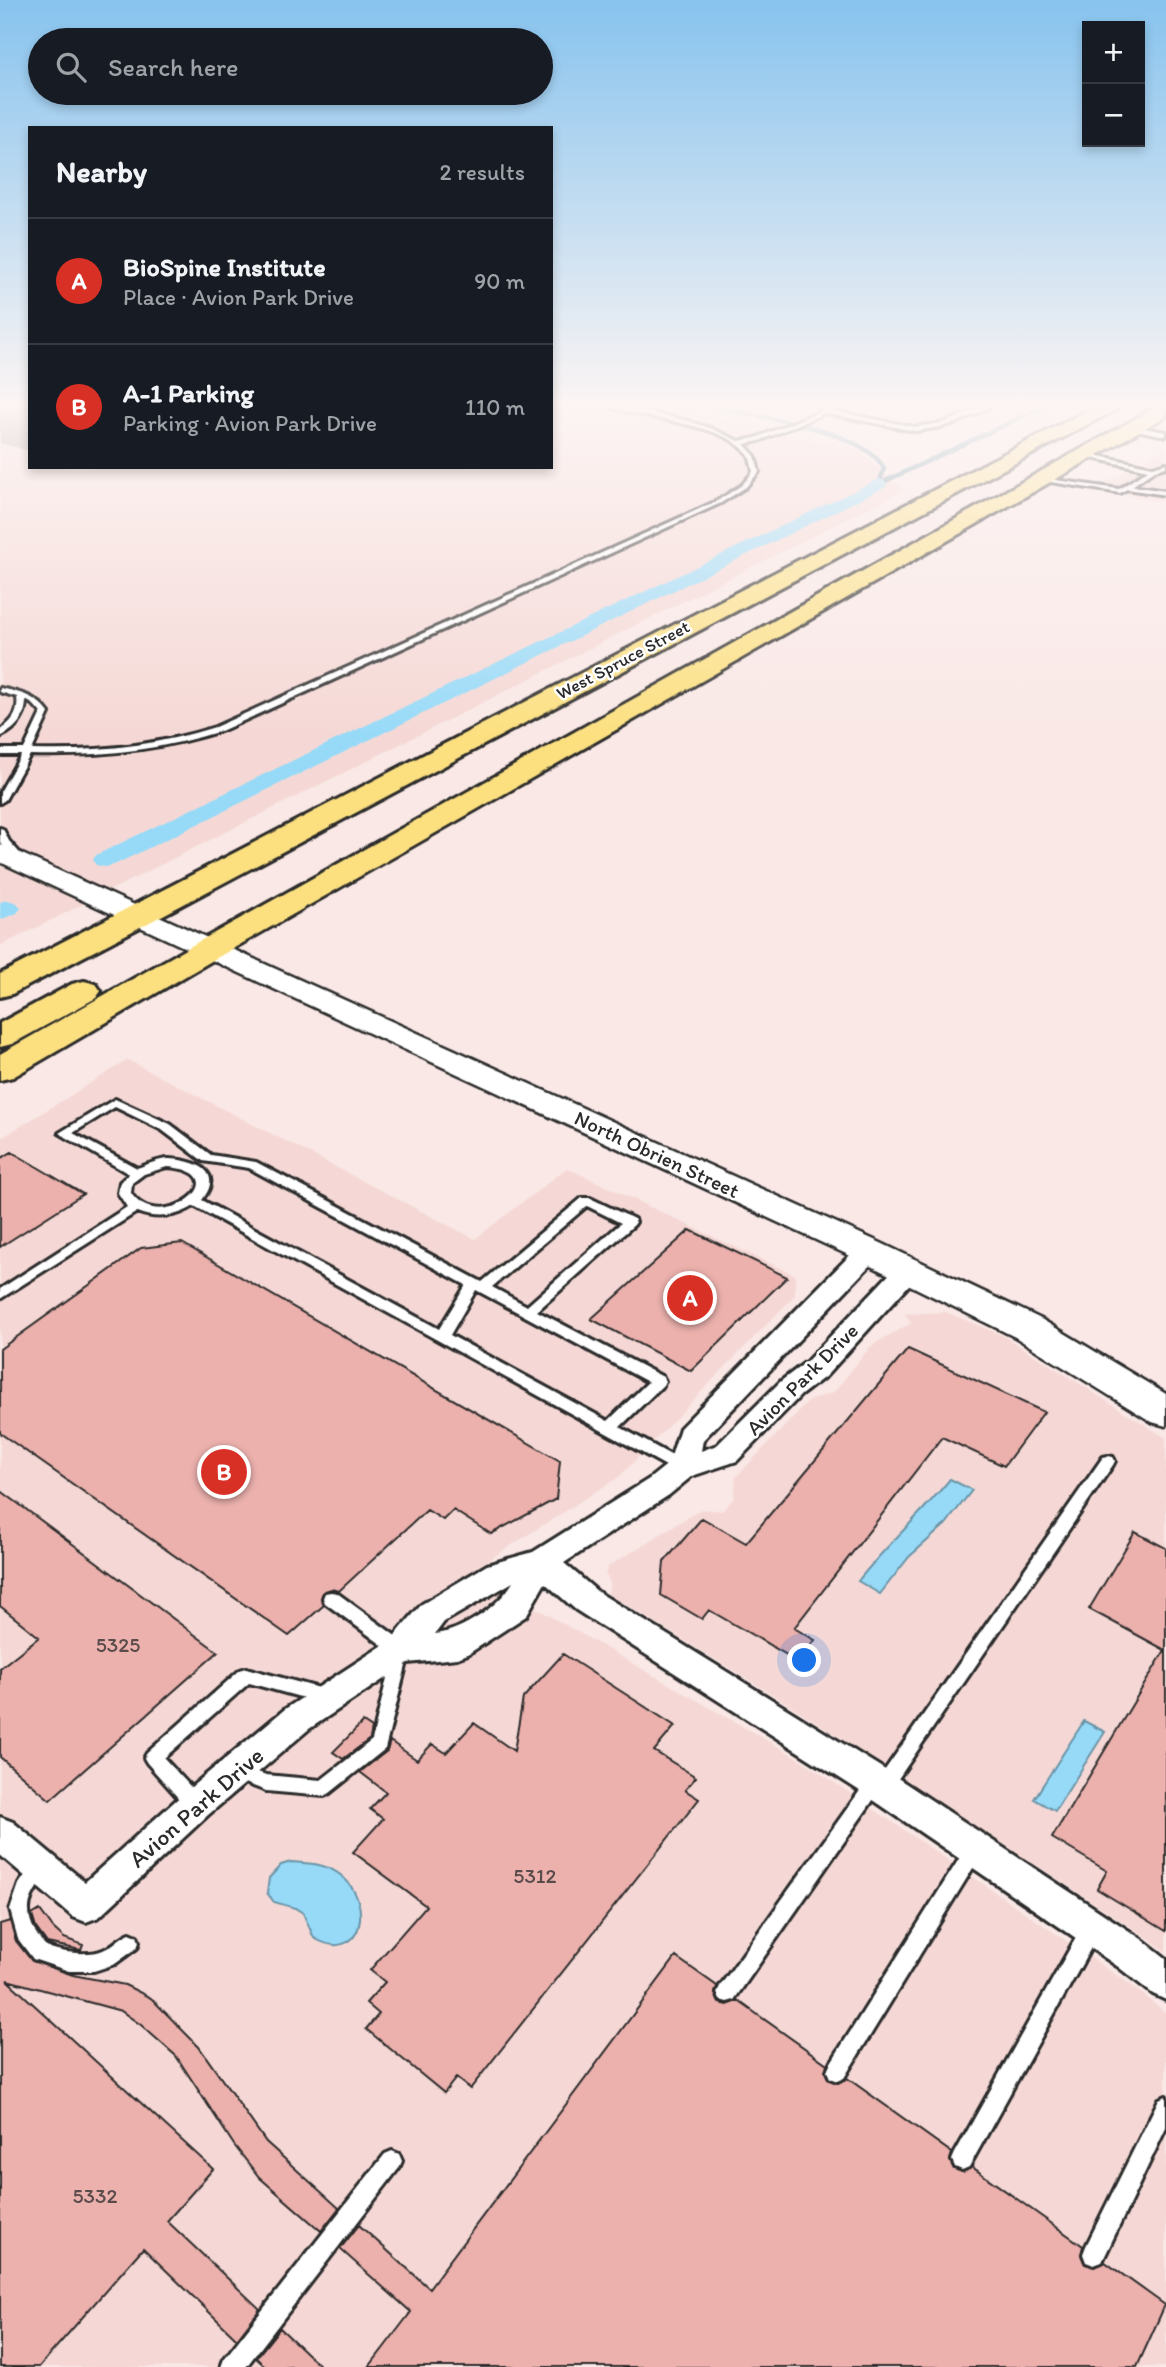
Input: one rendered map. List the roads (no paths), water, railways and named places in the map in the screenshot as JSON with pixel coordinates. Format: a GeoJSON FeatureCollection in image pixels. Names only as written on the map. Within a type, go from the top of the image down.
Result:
{"type":"FeatureCollection","features":[{"type":"Feature","properties":{"kind":"main road","name":"West Spruce Street"},"geometry":{"type":"LineString","coordinates":[[0,987],[898,515]]}},
{"type":"Feature","properties":{"kind":"main road"},"geometry":{"type":"LineString","coordinates":[[0,1038],[195,943],[976,515]]}},
{"type":"Feature","properties":{"kind":"main road"},"geometry":{"type":"LineString","coordinates":[[0,1069],[195,943]]}},
{"type":"Feature","properties":{"kind":"street","name":"North Obrien Street"},"geometry":{"type":"LineString","coordinates":[[0,852],[909,1269],[1028,1328],[1166,1412]]}},
{"type":"Feature","properties":{"kind":"street","name":"Avion Park Drive"},"geometry":{"type":"LineString","coordinates":[[682,1468],[690,1436],[869,1251]]}},
{"type":"Feature","properties":{"kind":"street","name":"Avion Park Drive"},"geometry":{"type":"LineString","coordinates":[[0,1833],[86,1905],[196,1804],[298,1719],[402,1650],[457,1645],[515,1607],[542,1562],[659,1487],[682,1468],[727,1453],[791,1388],[816,1368],[909,1269]]}},
{"type":"Feature","properties":{"kind":"street"},"geometry":{"type":"LineString","coordinates":[[542,1562],[587,1601],[879,1785],[1092,1927],[1166,1981]]}},
{"type":"Feature","properties":{"kind":"lane"},"geometry":{"type":"LineString","coordinates":[[0,752],[123,752],[160,747],[218,729],[689,515]]}},
{"type":"Feature","properties":{"kind":"lane"},"geometry":{"type":"LineString","coordinates":[[0,690],[39,704],[45,713],[0,800]]}},
{"type":"Feature","properties":{"kind":"lane"},"geometry":{"type":"LineString","coordinates":[[0,734],[15,724],[21,713],[21,696]]}},
{"type":"Feature","properties":{"kind":"lane"},"geometry":{"type":"LineString","coordinates":[[0,831],[5,842],[26,864]]}},
{"type":"Feature","properties":{"kind":"lane"},"geometry":{"type":"LineString","coordinates":[[137,1173],[65,1133],[115,1102],[166,1127],[207,1158],[252,1165],[658,1381],[610,1428]]}},
{"type":"Feature","properties":{"kind":"lane"},"geometry":{"type":"LineString","coordinates":[[193,1167],[207,1158]]}},
{"type":"Feature","properties":{"kind":"lane"},"geometry":{"type":"LineString","coordinates":[[166,1163],[193,1167],[204,1177],[206,1185],[195,1201],[184,1207],[162,1213],[134,1208],[127,1201],[124,1193],[126,1185],[137,1173],[153,1165],[166,1163]]}},
{"type":"Feature","properties":{"kind":"lane"},"geometry":{"type":"LineString","coordinates":[[195,1201],[682,1468]]}},
{"type":"Feature","properties":{"kind":"lane"},"geometry":{"type":"LineString","coordinates":[[442,1336],[478,1286],[586,1201],[630,1222],[528,1312]]}},
{"type":"Feature","properties":{"kind":"lane"},"geometry":{"type":"LineString","coordinates":[[0,1295],[134,1208]]}},
{"type":"Feature","properties":{"kind":"lane"},"geometry":{"type":"LineString","coordinates":[[727,1993],[879,1785],[1108,1461]]}},
{"type":"Feature","properties":{"kind":"lane"},"geometry":{"type":"LineString","coordinates":[[235,1772],[266,1783],[324,1788],[379,1744],[402,1650],[331,1598]]}},
{"type":"Feature","properties":{"kind":"lane"},"geometry":{"type":"LineString","coordinates":[[196,1804],[153,1759],[246,1675],[329,1698]]}},
{"type":"Feature","properties":{"kind":"lane"},"geometry":{"type":"LineString","coordinates":[[836,2071],[975,1849]]}},
{"type":"Feature","properties":{"kind":"lane"},"geometry":{"type":"LineString","coordinates":[[41,1867],[25,1890],[19,1909],[25,1934],[40,1953],[69,1962],[94,1962],[108,1958],[130,1942]]}},
{"type":"Feature","properties":{"kind":"lane"},"geometry":{"type":"LineString","coordinates":[[962,2160],[1092,1927]]}},
{"type":"Feature","properties":{"kind":"lane"},"geometry":{"type":"LineString","coordinates":[[1094,2254],[1166,2106]]}},
{"type":"Feature","properties":{"kind":"lane"},"geometry":{"type":"LineString","coordinates":[[232,2367],[392,2161]]}},
{"type":"Feature","properties":{"kind":"water"},"geometry":{"type":"Polygon","coordinates":[[[950,1479],[972,1490],[946,1524],[909,1557],[880,1594],[858,1581],[927,1505],[950,1479]]]}},
{"type":"Feature","properties":{"kind":"water"},"geometry":{"type":"Polygon","coordinates":[[[1084,1721],[1105,1732],[1055,1811],[1034,1799],[1084,1721]]]}},
{"type":"Feature","properties":{"kind":"water"},"geometry":{"type":"Polygon","coordinates":[[[291,1862],[319,1865],[338,1874],[351,1887],[359,1903],[360,1919],[356,1933],[347,1942],[333,1945],[314,1938],[303,1913],[274,1902],[267,1893],[269,1878],[281,1865],[291,1862]]]}},
{"type":"Feature","properties":{"kind":"waterway"},"geometry":{"type":"LineString","coordinates":[[105,860],[814,515]]}},
{"type":"Feature","properties":{"kind":"waterway"},"geometry":{"type":"LineString","coordinates":[[0,912],[8,908]]}},
{"type":"Feature","properties":{"kind":"place","name":"BioSpine Institute"},"geometry":{"type":"Point","coordinates":[690,1298]}},
{"type":"Feature","properties":{"kind":"place","name":"A-1 Parking"},"geometry":{"type":"Point","coordinates":[224,1472]}}]}
